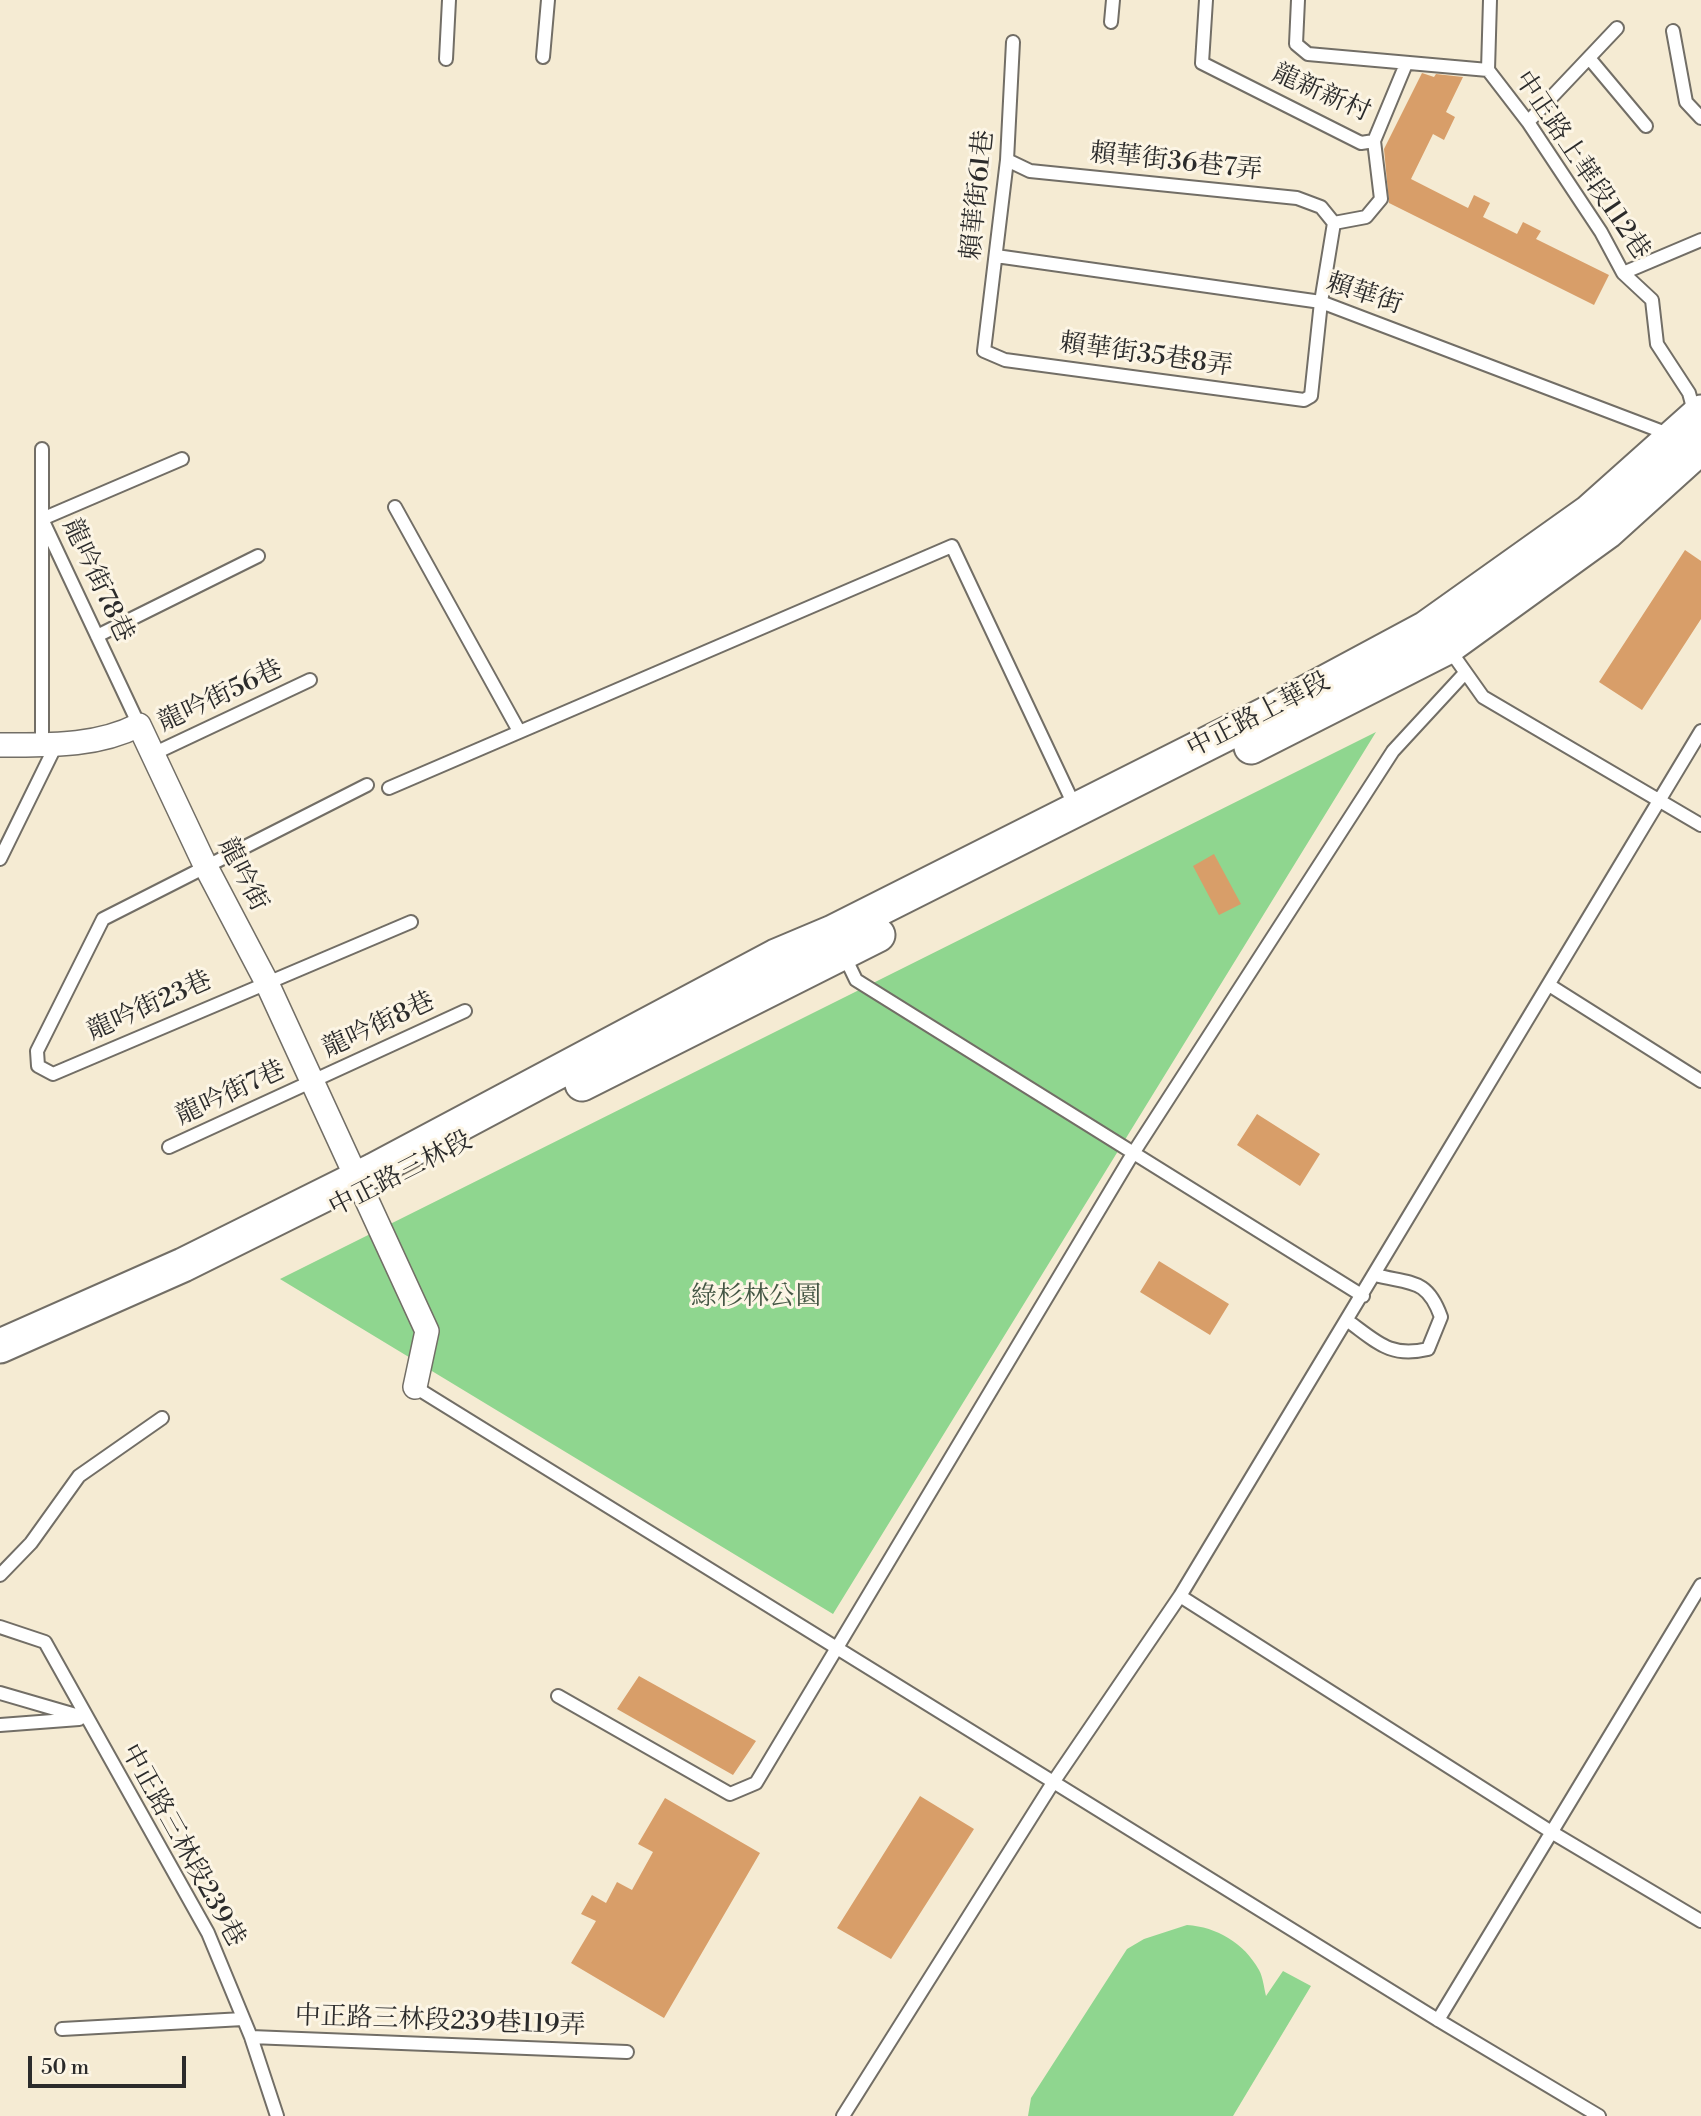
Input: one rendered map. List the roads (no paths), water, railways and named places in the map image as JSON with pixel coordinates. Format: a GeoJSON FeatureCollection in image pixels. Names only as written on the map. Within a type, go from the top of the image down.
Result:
{"type":"FeatureCollection","features":[{"type":"Feature","properties":{"kind":"main road","name":"中正路上華段"},"geometry":{"type":"LineString","coordinates":[[788,965],[1446,649],[1607,532],[1696,432]]}},
{"type":"Feature","properties":{"kind":"main road","name":"中正路上華段"},"geometry":{"type":"LineString","coordinates":[[838,943],[1076,809],[1446,649]]}},
{"type":"Feature","properties":{"kind":"main road","name":"中正路三林段"},"geometry":{"type":"LineString","coordinates":[[0,1370],[191,1283],[361,1185],[788,965]]}},
{"type":"Feature","properties":{"kind":"main road","name":"中正路三林段"},"geometry":{"type":"LineString","coordinates":[[0,1346],[361,1185]]}},
{"type":"Feature","properties":{"kind":"street"},"geometry":{"type":"LineString","coordinates":[[0,745],[49,745],[113,738],[139,725]]}},
{"type":"Feature","properties":{"kind":"street","name":"龍吟街"},"geometry":{"type":"LineString","coordinates":[[139,725],[205,865],[266,981],[427,1331],[415,1387]]}},
{"type":"Feature","properties":{"kind":"lane"},"geometry":{"type":"LineString","coordinates":[[446,59],[449,0]]}},
{"type":"Feature","properties":{"kind":"lane"},"geometry":{"type":"LineString","coordinates":[[543,57],[548,0]]}},
{"type":"Feature","properties":{"kind":"lane"},"geometry":{"type":"LineString","coordinates":[[1111,22],[1114,0]]}},
{"type":"Feature","properties":{"kind":"lane","name":"龍新新村"},"geometry":{"type":"LineString","coordinates":[[1206,0],[1202,63],[1361,143],[1374,141],[1406,64],[1308,54],[1296,44],[1298,0]]}},
{"type":"Feature","properties":{"kind":"lane"},"geometry":{"type":"LineString","coordinates":[[1488,70],[1490,0]]}},
{"type":"Feature","properties":{"kind":"lane"},"geometry":{"type":"LineString","coordinates":[[1528,122],[1617,28]]}},
{"type":"Feature","properties":{"kind":"lane"},"geometry":{"type":"LineString","coordinates":[[1673,31],[1686,102],[1701,118]]}},
{"type":"Feature","properties":{"kind":"lane","name":"賴華街61巷"},"geometry":{"type":"LineString","coordinates":[[984,351],[1007,160],[1013,42]]}},
{"type":"Feature","properties":{"kind":"lane"},"geometry":{"type":"LineString","coordinates":[[1589,58],[1647,126]]}},
{"type":"Feature","properties":{"kind":"lane","name":"中正路上華段112巷"},"geometry":{"type":"LineString","coordinates":[[1406,64],[1488,70],[1528,122],[1601,232],[1623,274],[1652,300],[1657,344],[1689,393],[1696,432]]}},
{"type":"Feature","properties":{"kind":"lane"},"geometry":{"type":"LineString","coordinates":[[1321,302],[1334,223],[1366,217],[1381,199],[1374,141]]}},
{"type":"Feature","properties":{"kind":"lane","name":"賴華街36巷7弄"},"geometry":{"type":"LineString","coordinates":[[1007,160],[1030,171],[1297,198],[1321,207],[1334,223]]}},
{"type":"Feature","properties":{"kind":"lane"},"geometry":{"type":"LineString","coordinates":[[1623,274],[1701,240]]}},
{"type":"Feature","properties":{"kind":"lane","name":"賴華街"},"geometry":{"type":"LineString","coordinates":[[996,256],[1321,302],[1696,432]]}},
{"type":"Feature","properties":{"kind":"lane","name":"賴華街35巷8弄"},"geometry":{"type":"LineString","coordinates":[[984,351],[1004,360],[1304,400],[1311,396],[1321,302]]}},
{"type":"Feature","properties":{"kind":"lane"},"geometry":{"type":"LineString","coordinates":[[0,859],[49,745],[42,449]]}},
{"type":"Feature","properties":{"kind":"lane","name":"龍吟街78巷"},"geometry":{"type":"LineString","coordinates":[[139,725],[42,519],[182,458]]}},
{"type":"Feature","properties":{"kind":"lane"},"geometry":{"type":"LineString","coordinates":[[395,508],[520,732]]}},
{"type":"Feature","properties":{"kind":"lane"},"geometry":{"type":"LineString","coordinates":[[389,788],[951,546],[1076,809]]}},
{"type":"Feature","properties":{"kind":"lane"},"geometry":{"type":"LineString","coordinates":[[97,636],[258,556]]}},
{"type":"Feature","properties":{"kind":"lane"},"geometry":{"type":"LineString","coordinates":[[558,1696],[730,1794],[756,1783],[1132,1154],[1393,751],[1446,649],[1483,697],[1701,825]]}},
{"type":"Feature","properties":{"kind":"lane","name":"龍吟街56巷"},"geometry":{"type":"LineString","coordinates":[[153,754],[310,680]]}},
{"type":"Feature","properties":{"kind":"lane"},"geometry":{"type":"LineString","coordinates":[[843,2116],[1054,1781],[1180,1595],[1662,801],[1701,731]]}},
{"type":"Feature","properties":{"kind":"lane"},"geometry":{"type":"LineString","coordinates":[[205,865],[368,785]]}},
{"type":"Feature","properties":{"kind":"lane","name":"龍吟街23巷"},"geometry":{"type":"LineString","coordinates":[[205,865],[103,919],[37,1051],[38,1066],[54,1074],[266,981],[411,922]]}},
{"type":"Feature","properties":{"kind":"lane"},"geometry":{"type":"LineString","coordinates":[[838,943],[856,980],[1363,1296]]}},
{"type":"Feature","properties":{"kind":"lane"},"geometry":{"type":"LineString","coordinates":[[1549,985],[1701,1081]]}},
{"type":"Feature","properties":{"kind":"lane","name":"龍吟街8巷"},"geometry":{"type":"LineString","coordinates":[[313,1082],[465,1011]]}},
{"type":"Feature","properties":{"kind":"lane","name":"龍吟街7巷"},"geometry":{"type":"LineString","coordinates":[[169,1147],[313,1082]]}},
{"type":"Feature","properties":{"kind":"lane"},"geometry":{"type":"LineString","coordinates":[[1348,1321],[1388,1350],[1410,1353],[1428,1349],[1441,1317],[1435,1300],[1424,1286],[1375,1275]]}},
{"type":"Feature","properties":{"kind":"lane"},"geometry":{"type":"LineString","coordinates":[[415,1387],[1438,2020],[1600,2116]]}},
{"type":"Feature","properties":{"kind":"lane"},"geometry":{"type":"LineString","coordinates":[[0,1575],[31,1543],[79,1476],[162,1418]]}},
{"type":"Feature","properties":{"kind":"lane"},"geometry":{"type":"LineString","coordinates":[[1438,2020],[1701,1585]]}},
{"type":"Feature","properties":{"kind":"lane"},"geometry":{"type":"LineString","coordinates":[[1180,1595],[1553,1833],[1701,1921]]}},
{"type":"Feature","properties":{"kind":"lane","name":"中正路三林段239巷"},"geometry":{"type":"LineString","coordinates":[[0,1627],[45,1642],[208,1933],[251,2037],[277,2116]]}},
{"type":"Feature","properties":{"kind":"lane"},"geometry":{"type":"LineString","coordinates":[[0,1693],[86,1718]]}},
{"type":"Feature","properties":{"kind":"lane"},"geometry":{"type":"LineString","coordinates":[[0,1725],[86,1718]]}},
{"type":"Feature","properties":{"kind":"lane"},"geometry":{"type":"LineString","coordinates":[[62,2029],[243,2019]]}},
{"type":"Feature","properties":{"kind":"lane","name":"中正路三林段239巷119弄"},"geometry":{"type":"LineString","coordinates":[[251,2037],[627,2052]]}},
{"type":"Feature","properties":{"kind":"park label","name":"綠杉林公園"},"geometry":{"type":"Point","coordinates":[756,1298]}}]}
